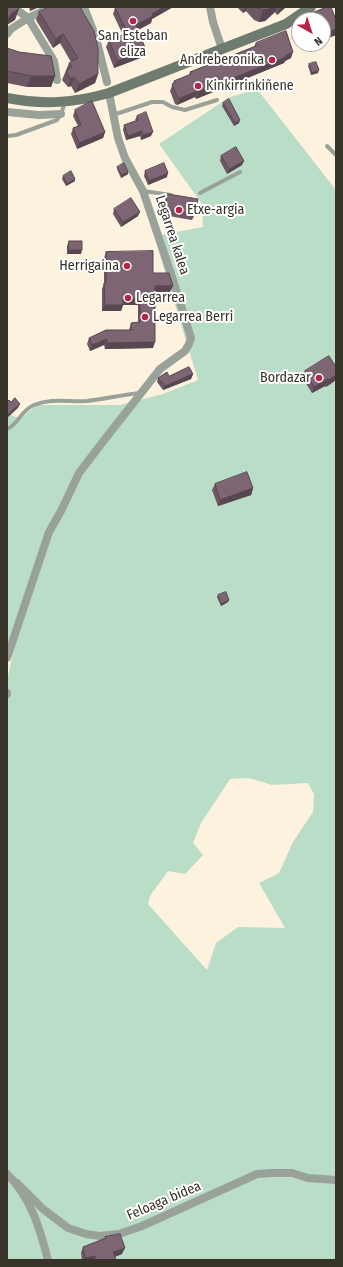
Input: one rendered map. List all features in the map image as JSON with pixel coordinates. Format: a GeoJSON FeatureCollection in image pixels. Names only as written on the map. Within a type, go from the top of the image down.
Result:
{"type":"FeatureCollection","features":[{"type":"Feature","properties":{"kind":"main road"},"geometry":{"type":"LineString","coordinates":[[7,98],[46,102],[65,102],[92,98],[108,88],[222,49],[286,24],[311,7]]}},
{"type":"Feature","properties":{"kind":"street"},"geometry":{"type":"LineString","coordinates":[[13,7],[28,18],[54,61],[57,80]]}},
{"type":"Feature","properties":{"kind":"street"},"geometry":{"type":"LineString","coordinates":[[7,34],[11,29],[28,18],[52,7]]}},
{"type":"Feature","properties":{"kind":"street","name":"Legarrea kalea"},"geometry":{"type":"LineString","coordinates":[[7,658],[19,626],[49,532],[79,473],[140,393],[160,369],[184,351],[191,338],[144,191],[126,158],[118,138],[96,38],[84,7]]}},
{"type":"Feature","properties":{"kind":"street"},"geometry":{"type":"LineString","coordinates":[[210,7],[213,22],[222,49]]}},
{"type":"Feature","properties":{"kind":"street"},"geometry":{"type":"LineString","coordinates":[[7,112],[39,115],[61,114]]}},
{"type":"Feature","properties":{"kind":"street","name":"Feloaga bidea"},"geometry":{"type":"LineString","coordinates":[[17,1183],[43,1209],[68,1228],[86,1234],[100,1236],[119,1234],[142,1226],[257,1174],[292,1173],[308,1178],[336,1180]]}},
{"type":"Feature","properties":{"kind":"street"},"geometry":{"type":"LineString","coordinates":[[7,1174],[17,1183],[35,1215],[48,1260]]}},
{"type":"Feature","properties":{"kind":"lane"},"geometry":{"type":"LineString","coordinates":[[114,115],[152,102],[163,102],[172,107],[185,110],[217,100]]}},
{"type":"Feature","properties":{"kind":"lane"},"geometry":{"type":"LineString","coordinates":[[7,136],[43,126],[57,120],[61,114],[65,102]]}},
{"type":"Feature","properties":{"kind":"lane"},"geometry":{"type":"LineString","coordinates":[[327,146],[336,155]]}},
{"type":"Feature","properties":{"kind":"lane"},"geometry":{"type":"LineString","coordinates":[[200,193],[240,172]]}},
{"type":"Feature","properties":{"kind":"lane"},"geometry":{"type":"LineString","coordinates":[[144,191],[176,196]]}},
{"type":"Feature","properties":{"kind":"lane"},"geometry":{"type":"LineString","coordinates":[[7,429],[12,427],[22,413],[36,404],[49,401],[85,401],[140,393]]}},
{"type":"Feature","properties":{"kind":"green space"},"geometry":{"type":"Polygon","coordinates":[[[257,89],[336,190],[336,1260],[7,1260],[7,681],[15,644],[7,640],[7,413],[20,419],[37,405],[120,405],[163,394],[198,380],[154,236],[203,227],[202,204],[159,144],[228,98],[257,89]],[[249,778],[230,779],[201,823],[193,843],[203,855],[185,874],[168,871],[150,896],[148,904],[207,970],[216,943],[238,927],[285,928],[259,883],[279,873],[293,842],[313,812],[314,794],[308,783],[272,785],[249,778]]]}},
{"type":"Feature","properties":{"kind":"building"},"geometry":{"type":"Polygon","coordinates":[[[18,7],[19,9],[12,13],[7,19],[7,8],[18,7]]]}},
{"type":"Feature","properties":{"kind":"building"},"geometry":{"type":"Polygon","coordinates":[[[49,7],[82,7],[81,9],[94,31],[98,48],[98,74],[79,84],[74,77],[71,79],[66,71],[72,67],[69,63],[78,58],[63,34],[56,39],[39,12],[49,7]]]}},
{"type":"Feature","properties":{"kind":"building"},"geometry":{"type":"Polygon","coordinates":[[[164,7],[152,14],[153,16],[136,25],[146,50],[117,61],[109,40],[128,33],[115,8],[164,7]]]}},
{"type":"Feature","properties":{"kind":"building"},"geometry":{"type":"Polygon","coordinates":[[[257,7],[272,7],[263,10],[257,7]]]}},
{"type":"Feature","properties":{"kind":"building"},"geometry":{"type":"Polygon","coordinates":[[[327,7],[331,7],[336,20],[336,29],[331,31],[331,12],[315,12],[327,7]]]}},
{"type":"Feature","properties":{"kind":"building"},"geometry":{"type":"Polygon","coordinates":[[[286,31],[291,46],[291,52],[293,52],[286,55],[286,57],[198,92],[178,98],[172,84],[175,83],[174,81],[191,74],[190,72],[256,46],[256,43],[286,31]]]}},
{"type":"Feature","properties":{"kind":"building"},"geometry":{"type":"Polygon","coordinates":[[[7,48],[19,52],[51,56],[55,76],[31,76],[7,71],[7,48]]]}},
{"type":"Feature","properties":{"kind":"building"},"geometry":{"type":"Polygon","coordinates":[[[316,62],[319,70],[312,73],[309,64],[316,62]]]}},
{"type":"Feature","properties":{"kind":"building"},"geometry":{"type":"Polygon","coordinates":[[[229,99],[240,120],[235,123],[223,103],[229,99]]]}},
{"type":"Feature","properties":{"kind":"building"},"geometry":{"type":"Polygon","coordinates":[[[92,101],[105,132],[79,143],[73,128],[81,125],[75,110],[92,101]]]}},
{"type":"Feature","properties":{"kind":"building"},"geometry":{"type":"Polygon","coordinates":[[[146,112],[153,132],[143,135],[142,131],[128,136],[124,125],[138,120],[137,116],[146,112]]]}},
{"type":"Feature","properties":{"kind":"building"},"geometry":{"type":"Polygon","coordinates":[[[236,147],[244,161],[229,169],[221,156],[236,147]]]}},
{"type":"Feature","properties":{"kind":"building"},"geometry":{"type":"Polygon","coordinates":[[[124,163],[128,172],[122,175],[117,167],[124,163]]]}},
{"type":"Feature","properties":{"kind":"building"},"geometry":{"type":"Polygon","coordinates":[[[164,163],[168,173],[149,181],[145,171],[164,163]]]}},
{"type":"Feature","properties":{"kind":"building"},"geometry":{"type":"Polygon","coordinates":[[[71,171],[75,179],[67,184],[63,176],[71,171]]]}},
{"type":"Feature","properties":{"kind":"building"},"geometry":{"type":"Polygon","coordinates":[[[168,194],[198,199],[195,214],[165,209],[168,194]]]}},
{"type":"Feature","properties":{"kind":"building"},"geometry":{"type":"Polygon","coordinates":[[[131,198],[140,212],[123,222],[114,209],[131,198]]]}},
{"type":"Feature","properties":{"kind":"building"},"geometry":{"type":"Polygon","coordinates":[[[69,241],[82,241],[82,250],[69,250],[69,241]]]}},
{"type":"Feature","properties":{"kind":"building"},"geometry":{"type":"Polygon","coordinates":[[[153,251],[153,273],[169,273],[173,286],[155,286],[155,342],[107,343],[107,339],[92,345],[89,338],[106,330],[132,330],[131,323],[140,322],[140,298],[123,299],[123,305],[105,305],[104,283],[106,283],[106,252],[153,251]]]}},
{"type":"Feature","properties":{"kind":"building","name":"Bordazar"},"geometry":{"type":"Polygon","coordinates":[[[329,356],[336,367],[336,375],[314,387],[305,371],[329,356]]]}},
{"type":"Feature","properties":{"kind":"building"},"geometry":{"type":"Polygon","coordinates":[[[189,367],[193,374],[165,386],[158,378],[167,372],[169,376],[189,367]]]}},
{"type":"Feature","properties":{"kind":"building"},"geometry":{"type":"Polygon","coordinates":[[[15,398],[20,404],[7,415],[7,402],[9,400],[11,402],[15,398]]]}},
{"type":"Feature","properties":{"kind":"building"},"geometry":{"type":"Polygon","coordinates":[[[247,472],[253,488],[220,500],[215,484],[247,472]]]}},
{"type":"Feature","properties":{"kind":"building"},"geometry":{"type":"Polygon","coordinates":[[[226,592],[229,600],[221,604],[218,595],[226,592]]]}},
{"type":"Feature","properties":{"kind":"building"},"geometry":{"type":"Polygon","coordinates":[[[120,1234],[125,1248],[113,1252],[116,1260],[96,1260],[95,1256],[85,1258],[83,1247],[106,1238],[105,1237],[120,1234]]]}},
{"type":"Feature","properties":{"kind":"place","name":"San Esteban eliza"},"geometry":{"type":"Point","coordinates":[133,21]}},
{"type":"Feature","properties":{"kind":"place","name":"Andreberonika"},"geometry":{"type":"Point","coordinates":[272,60]}},
{"type":"Feature","properties":{"kind":"place","name":"Kinkirrinkiñene"},"geometry":{"type":"Point","coordinates":[198,86]}},
{"type":"Feature","properties":{"kind":"place","name":"Etxe-argia"},"geometry":{"type":"Point","coordinates":[179,210]}},
{"type":"Feature","properties":{"kind":"place","name":"Herrigaina"},"geometry":{"type":"Point","coordinates":[127,266]}},
{"type":"Feature","properties":{"kind":"place","name":"Legarrea"},"geometry":{"type":"Point","coordinates":[128,298]}},
{"type":"Feature","properties":{"kind":"place","name":"Legarrea Berri"},"geometry":{"type":"Point","coordinates":[145,317]}},
{"type":"Feature","properties":{"kind":"place","name":"Bordazar"},"geometry":{"type":"Point","coordinates":[319,378]}}]}
